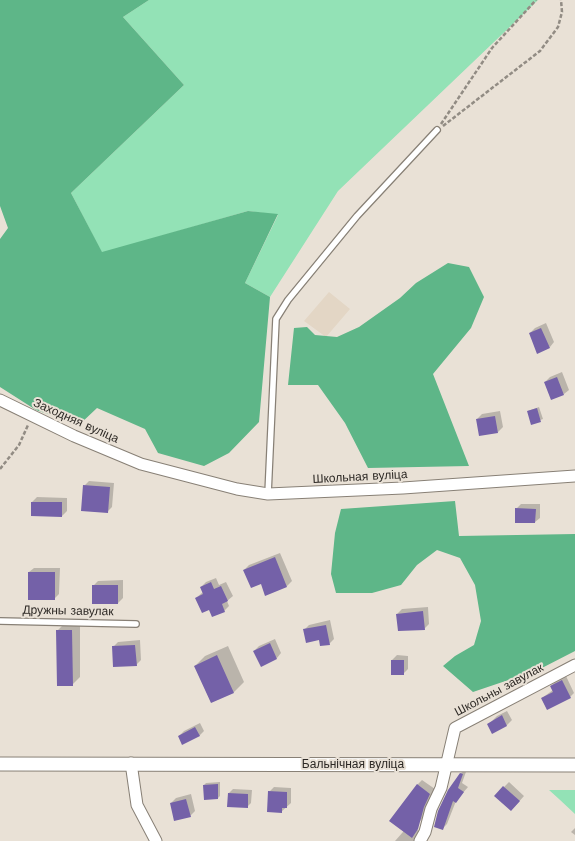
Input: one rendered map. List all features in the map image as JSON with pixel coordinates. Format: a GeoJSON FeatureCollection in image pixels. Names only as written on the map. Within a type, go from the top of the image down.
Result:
{"type":"FeatureCollection","features":[{"type":"Feature","properties":{"kind":"street","name":"Заходняя вуліца"},"geometry":{"type":"LineString","coordinates":[[0,400],[32,416],[145,465]]}},
{"type":"Feature","properties":{"kind":"street","name":"Школьная вуліца"},"geometry":{"type":"LineString","coordinates":[[145,465],[237,489],[268,494],[403,488],[575,476]]}},
{"type":"Feature","properties":{"kind":"street","name":"Школьны завулак"},"geometry":{"type":"LineString","coordinates":[[420,841],[425,832],[431,809],[441,788],[456,728],[575,665]]}},
{"type":"Feature","properties":{"kind":"street","name":"Бальнічная вуліца"},"geometry":{"type":"LineString","coordinates":[[0,764],[131,763],[575,765]]}},
{"type":"Feature","properties":{"kind":"street"},"geometry":{"type":"LineString","coordinates":[[131,763],[137,805],[156,841]]}},
{"type":"Feature","properties":{"kind":"lane"},"geometry":{"type":"LineString","coordinates":[[268,494],[276,319],[288,300],[357,216],[437,130]]}},
{"type":"Feature","properties":{"kind":"lane","name":"Дружны завулак"},"geometry":{"type":"LineString","coordinates":[[0,621],[136,624]]}},
{"type":"Feature","properties":{"kind":"path"},"geometry":{"type":"LineString","coordinates":[[437,130],[492,48],[536,0]]}},
{"type":"Feature","properties":{"kind":"path"},"geometry":{"type":"LineString","coordinates":[[437,130],[540,51],[558,27],[562,12],[560,0]]}},
{"type":"Feature","properties":{"kind":"path"},"geometry":{"type":"LineString","coordinates":[[0,469],[19,445],[32,416]]}},
{"type":"Feature","properties":{"kind":"shaded area"},"geometry":{"type":"Polygon","coordinates":[[[329,292],[350,309],[326,337],[304,321],[329,292]]]}},
{"type":"Feature","properties":{"kind":"green space"},"geometry":{"type":"Polygon","coordinates":[[[0,0],[149,0],[123,17],[184,85],[71,193],[102,252],[248,211],[278,214],[245,283],[270,297],[259,422],[229,453],[204,466],[158,453],[145,429],[97,408],[79,425],[36,410],[0,387],[0,239],[8,228],[0,206],[0,0]]]}},
{"type":"Feature","properties":{"kind":"green space"},"geometry":{"type":"Polygon","coordinates":[[[149,0],[538,0],[338,191],[270,297],[245,283],[278,215],[248,211],[102,253],[71,193],[184,85],[123,17],[149,0]]]}},
{"type":"Feature","properties":{"kind":"green space"},"geometry":{"type":"Polygon","coordinates":[[[448,263],[469,267],[484,297],[471,328],[433,374],[469,466],[368,468],[345,423],[318,385],[288,385],[294,328],[307,327],[315,335],[337,337],[359,327],[400,298],[416,283],[448,263]]]}},
{"type":"Feature","properties":{"kind":"green space"},"geometry":{"type":"Polygon","coordinates":[[[455,501],[459,536],[575,534],[575,651],[538,670],[473,692],[443,666],[455,656],[474,645],[481,621],[475,585],[460,558],[437,550],[417,565],[401,585],[372,593],[336,593],[331,574],[335,533],[341,509],[455,501]]]}},
{"type":"Feature","properties":{"kind":"green space"},"geometry":{"type":"Polygon","coordinates":[[[549,790],[575,790],[575,814],[559,799],[549,790]]]}},
{"type":"Feature","properties":{"kind":"building"},"geometry":{"type":"Polygon","coordinates":[[[541,328],[550,348],[537,354],[529,333],[541,328]]]}},
{"type":"Feature","properties":{"kind":"building"},"geometry":{"type":"Polygon","coordinates":[[[557,377],[564,395],[551,400],[544,382],[557,377]]]}},
{"type":"Feature","properties":{"kind":"building"},"geometry":{"type":"Polygon","coordinates":[[[537,408],[541,422],[531,425],[527,411],[537,408]]]}},
{"type":"Feature","properties":{"kind":"building"},"geometry":{"type":"Polygon","coordinates":[[[495,416],[498,433],[479,436],[476,419],[495,416]]]}},
{"type":"Feature","properties":{"kind":"building"},"geometry":{"type":"Polygon","coordinates":[[[83,485],[110,487],[108,513],[81,511],[83,485]]]}},
{"type":"Feature","properties":{"kind":"building"},"geometry":{"type":"Polygon","coordinates":[[[31,502],[62,502],[62,517],[31,516],[31,502]]]}},
{"type":"Feature","properties":{"kind":"building"},"geometry":{"type":"Polygon","coordinates":[[[515,508],[536,509],[535,523],[515,523],[515,508]]]}},
{"type":"Feature","properties":{"kind":"building"},"geometry":{"type":"Polygon","coordinates":[[[275,557],[287,587],[265,596],[261,584],[251,588],[243,570],[275,557]]]}},
{"type":"Feature","properties":{"kind":"building"},"geometry":{"type":"Polygon","coordinates":[[[28,572],[55,572],[55,600],[28,600],[28,572]]]}},
{"type":"Feature","properties":{"kind":"building"},"geometry":{"type":"Polygon","coordinates":[[[211,582],[214,589],[221,586],[228,601],[222,604],[225,612],[212,617],[209,610],[202,613],[195,598],[203,594],[200,587],[211,582]]]}},
{"type":"Feature","properties":{"kind":"building"},"geometry":{"type":"Polygon","coordinates":[[[92,585],[118,585],[118,604],[92,604],[92,585]]]}},
{"type":"Feature","properties":{"kind":"building"},"geometry":{"type":"Polygon","coordinates":[[[423,611],[425,630],[398,631],[396,614],[423,611]]]}},
{"type":"Feature","properties":{"kind":"building"},"geometry":{"type":"Polygon","coordinates":[[[326,625],[330,645],[320,646],[319,640],[306,643],[303,629],[326,625]]]}},
{"type":"Feature","properties":{"kind":"building"},"geometry":{"type":"Polygon","coordinates":[[[56,630],[72,630],[73,686],[57,686],[56,630]]]}},
{"type":"Feature","properties":{"kind":"building"},"geometry":{"type":"Polygon","coordinates":[[[270,643],[277,659],[261,667],[253,651],[270,643]]]}},
{"type":"Feature","properties":{"kind":"building"},"geometry":{"type":"Polygon","coordinates":[[[135,645],[137,666],[113,667],[112,646],[135,645]]]}},
{"type":"Feature","properties":{"kind":"building"},"geometry":{"type":"Polygon","coordinates":[[[217,655],[234,693],[211,703],[194,666],[217,655]]]}},
{"type":"Feature","properties":{"kind":"building"},"geometry":{"type":"Polygon","coordinates":[[[391,660],[404,660],[404,675],[391,675],[391,660]]]}},
{"type":"Feature","properties":{"kind":"building"},"geometry":{"type":"Polygon","coordinates":[[[562,680],[571,698],[547,710],[541,698],[553,692],[550,686],[562,680]]]}},
{"type":"Feature","properties":{"kind":"building"},"geometry":{"type":"Polygon","coordinates":[[[502,715],[507,726],[492,734],[487,724],[502,715]]]}},
{"type":"Feature","properties":{"kind":"building"},"geometry":{"type":"Polygon","coordinates":[[[195,727],[200,736],[182,745],[178,736],[195,727]]]}},
{"type":"Feature","properties":{"kind":"building"},"geometry":{"type":"Polygon","coordinates":[[[460,773],[463,774],[458,788],[464,792],[456,803],[453,801],[443,830],[434,827],[438,811],[448,790],[460,773]]]}},
{"type":"Feature","properties":{"kind":"building"},"geometry":{"type":"Polygon","coordinates":[[[218,784],[218,799],[204,800],[203,785],[218,784]]]}},
{"type":"Feature","properties":{"kind":"building"},"geometry":{"type":"Polygon","coordinates":[[[417,784],[430,794],[424,807],[418,829],[412,838],[389,821],[417,784]]]}},
{"type":"Feature","properties":{"kind":"building"},"geometry":{"type":"Polygon","coordinates":[[[503,786],[520,801],[511,811],[494,796],[503,786]]]}},
{"type":"Feature","properties":{"kind":"building"},"geometry":{"type":"Polygon","coordinates":[[[268,791],[287,792],[287,808],[282,808],[282,813],[267,812],[268,791]]]}},
{"type":"Feature","properties":{"kind":"building"},"geometry":{"type":"Polygon","coordinates":[[[228,793],[248,794],[248,808],[227,807],[228,793]]]}},
{"type":"Feature","properties":{"kind":"building"},"geometry":{"type":"Polygon","coordinates":[[[186,799],[191,817],[174,821],[170,803],[186,799]]]}}]}
